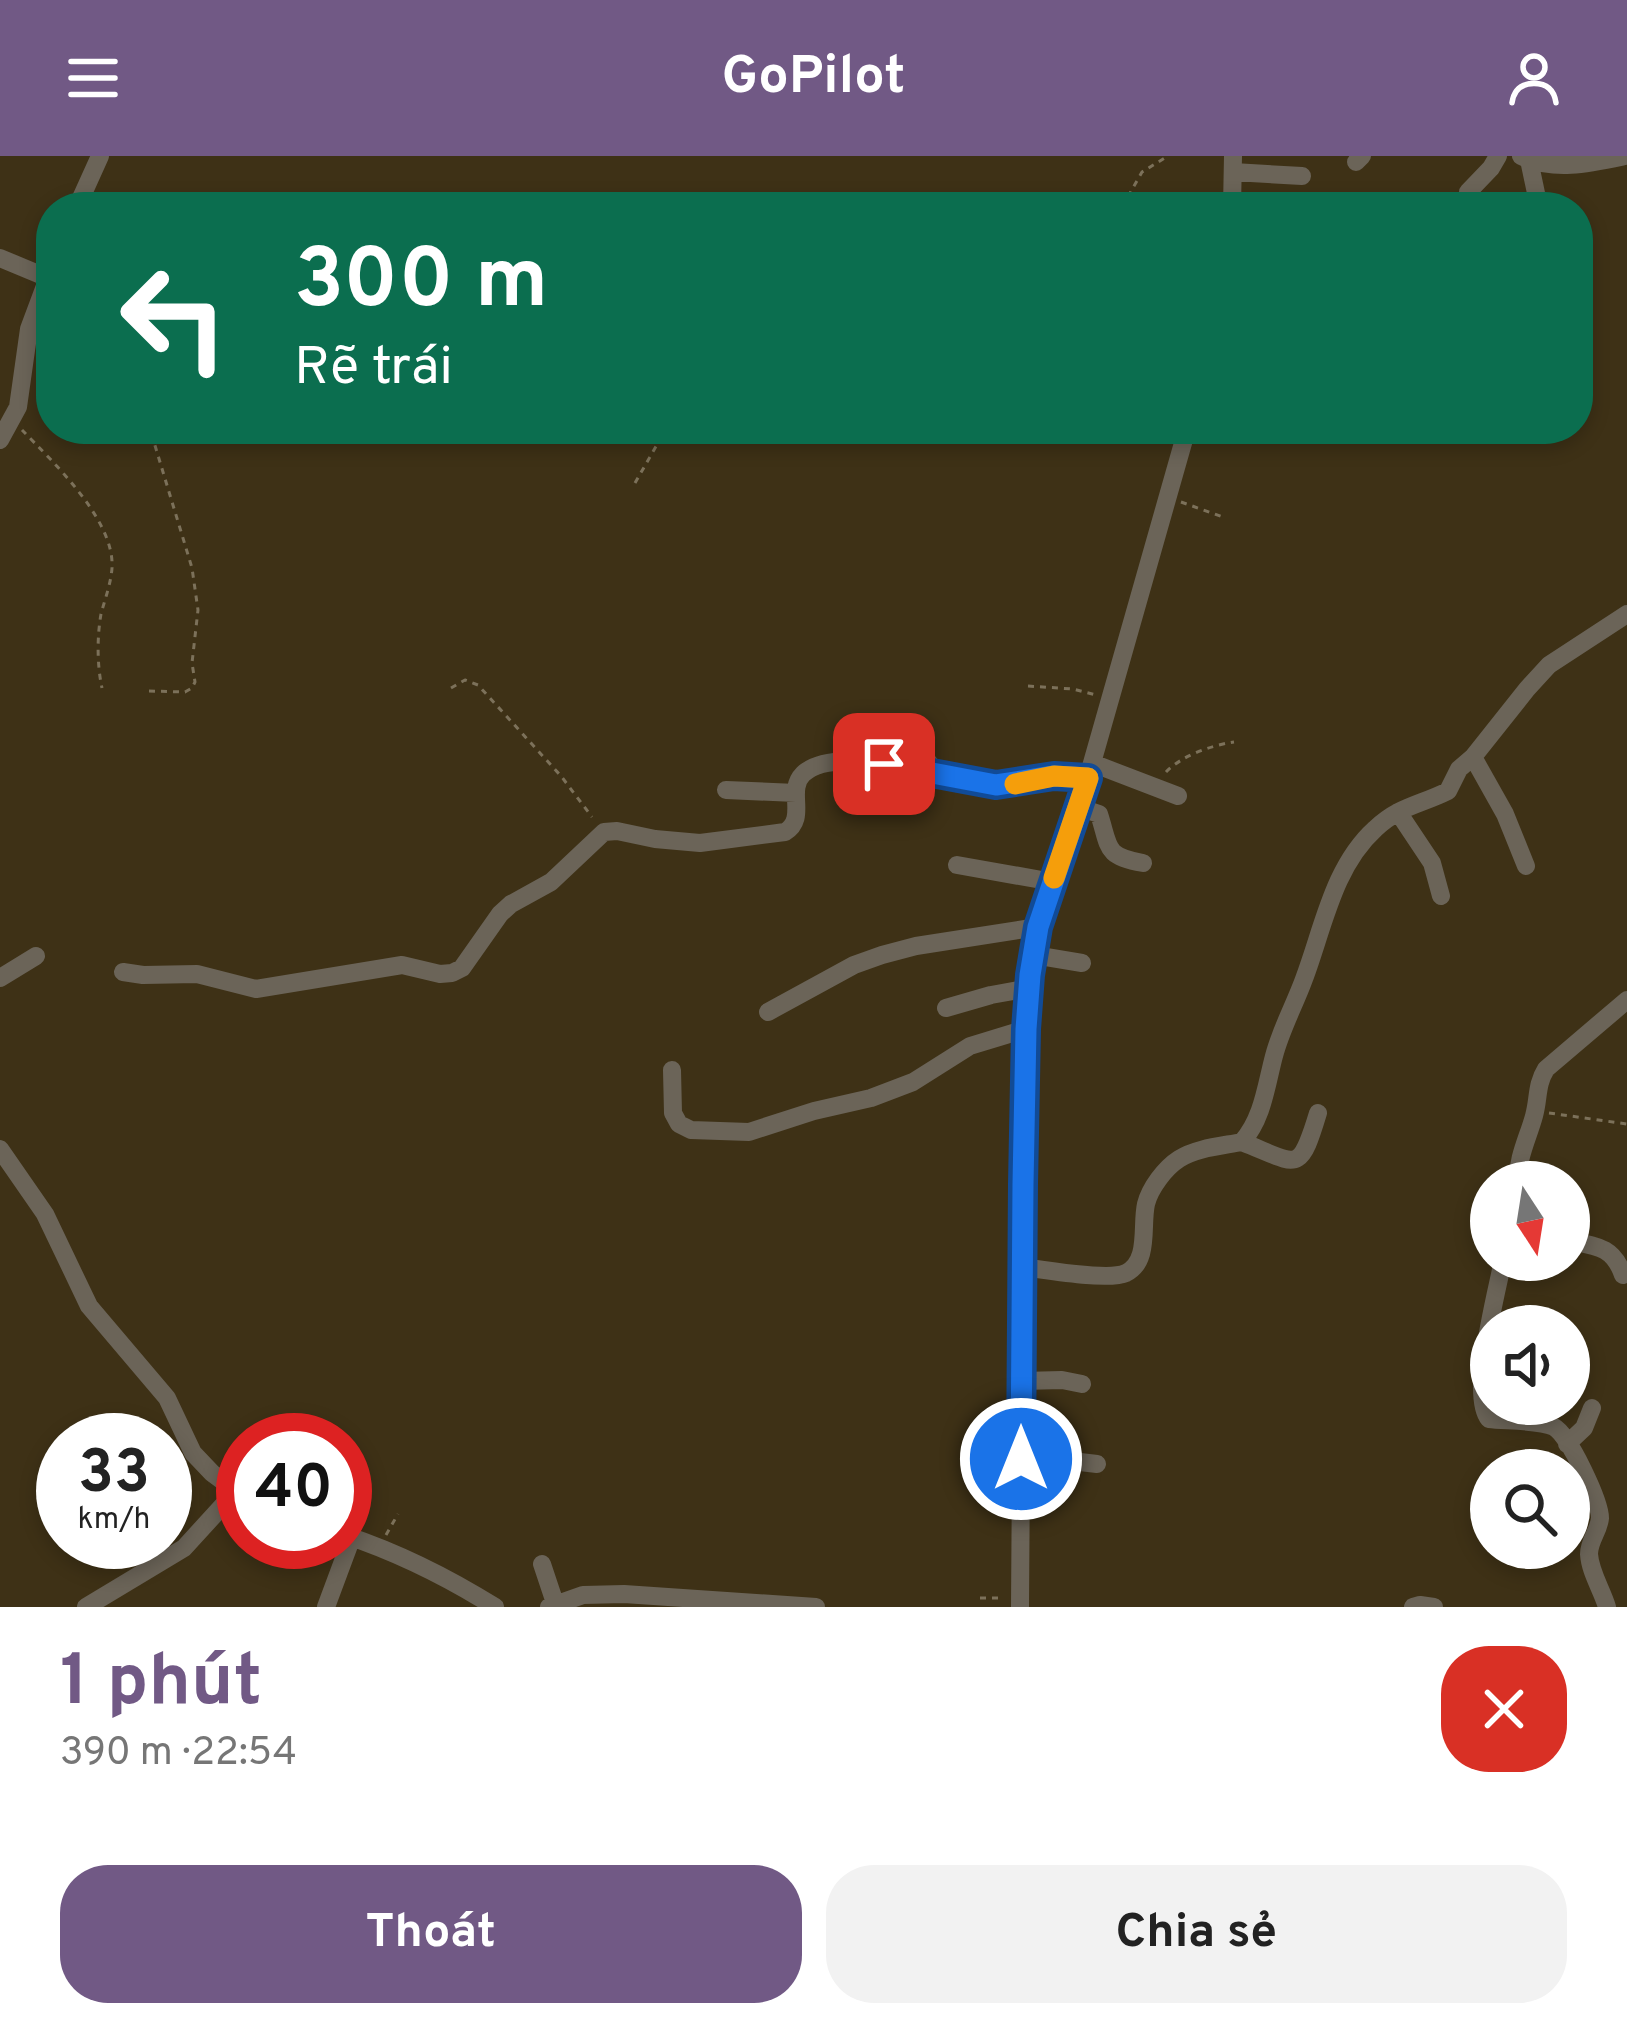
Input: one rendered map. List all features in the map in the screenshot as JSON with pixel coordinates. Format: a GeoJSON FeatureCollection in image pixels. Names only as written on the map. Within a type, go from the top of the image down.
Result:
{"type":"FeatureCollection","features":[{"type":"Feature","properties":{"kind":"street"},"geometry":{"type":"LineString","coordinates":[[84,192],[100,156]]}},
{"type":"Feature","properties":{"kind":"street"},"geometry":{"type":"LineString","coordinates":[[1468,192],[1498,156]]}},
{"type":"Feature","properties":{"kind":"street"},"geometry":{"type":"LineString","coordinates":[[1536,192],[1525,158],[1573,165],[1625,156]]}},
{"type":"Feature","properties":{"kind":"street"},"geometry":{"type":"LineString","coordinates":[[1233,164],[1302,176]]}},
{"type":"Feature","properties":{"kind":"street"},"geometry":{"type":"LineString","coordinates":[[0,258],[36,270]]}},
{"type":"Feature","properties":{"kind":"street"},"geometry":{"type":"LineString","coordinates":[[0,440],[18,407],[36,309]]}},
{"type":"Feature","properties":{"kind":"street"},"geometry":{"type":"LineString","coordinates":[[1020,1603],[1026,1029],[1034,955],[1038,927],[1090,771],[1183,444]]}},
{"type":"Feature","properties":{"kind":"street"},"geometry":{"type":"LineString","coordinates":[[1242,1142],[1255,1124],[1279,1040],[1332,897],[1366,838],[1407,806],[1448,791],[1459,769],[1549,665],[1627,614]]}},
{"type":"Feature","properties":{"kind":"street"},"geometry":{"type":"LineString","coordinates":[[903,729],[939,776]]}},
{"type":"Feature","properties":{"kind":"street"},"geometry":{"type":"LineString","coordinates":[[1473,757],[1526,866]]}},
{"type":"Feature","properties":{"kind":"street"},"geometry":{"type":"LineString","coordinates":[[122,972],[196,974],[256,989],[402,965],[452,973],[462,968],[500,914],[551,882],[604,832],[700,843],[785,832],[793,828],[796,786],[803,774],[837,762],[864,760],[996,785],[1090,771],[1178,796]]}},
{"type":"Feature","properties":{"kind":"street"},"geometry":{"type":"LineString","coordinates":[[726,790],[796,793]]}},
{"type":"Feature","properties":{"kind":"street"},"geometry":{"type":"LineString","coordinates":[[1078,807],[1100,814],[1109,849],[1118,859],[1143,863]]}},
{"type":"Feature","properties":{"kind":"street"},"geometry":{"type":"LineString","coordinates":[[1398,812],[1432,863],[1441,896]]}},
{"type":"Feature","properties":{"kind":"street"},"geometry":{"type":"LineString","coordinates":[[957,865],[1053,882]]}},
{"type":"Feature","properties":{"kind":"street"},"geometry":{"type":"LineString","coordinates":[[768,1012],[854,965],[883,955],[1038,927]]}},
{"type":"Feature","properties":{"kind":"street"},"geometry":{"type":"LineString","coordinates":[[1034,955],[1082,963]]}},
{"type":"Feature","properties":{"kind":"street"},"geometry":{"type":"LineString","coordinates":[[0,978],[36,956]]}},
{"type":"Feature","properties":{"kind":"street"},"geometry":{"type":"LineString","coordinates":[[946,1008],[1030,988]]}},
{"type":"Feature","properties":{"kind":"street"},"geometry":{"type":"LineString","coordinates":[[1521,1161],[1536,1111],[1536,1092],[1546,1070],[1627,1000]]}},
{"type":"Feature","properties":{"kind":"street"},"geometry":{"type":"LineString","coordinates":[[672,1070],[673,1113],[679,1124],[691,1130],[749,1132],[872,1098],[914,1082],[970,1046],[1026,1029]]}},
{"type":"Feature","properties":{"kind":"street"},"geometry":{"type":"LineString","coordinates":[[1023,1268],[1106,1276],[1130,1271],[1143,1249],[1150,1193],[1179,1159],[1242,1142],[1288,1160],[1298,1159],[1307,1150],[1318,1113]]}},
{"type":"Feature","properties":{"kind":"street"},"geometry":{"type":"LineString","coordinates":[[0,1149],[54,1230],[89,1306],[160,1388],[193,1453],[216,1476]]}},
{"type":"Feature","properties":{"kind":"street"},"geometry":{"type":"LineString","coordinates":[[1590,1245],[1614,1255],[1623,1275]]}},
{"type":"Feature","properties":{"kind":"street"},"geometry":{"type":"LineString","coordinates":[[1500,1281],[1486,1350],[1481,1410],[1489,1419],[1552,1426],[1567,1444],[1592,1486],[1600,1514],[1589,1553],[1607,1607]]}},
{"type":"Feature","properties":{"kind":"street"},"geometry":{"type":"LineString","coordinates":[[1022,1382],[1082,1384]]}},
{"type":"Feature","properties":{"kind":"street"},"geometry":{"type":"LineString","coordinates":[[1567,1444],[1584,1428],[1592,1408]]}},
{"type":"Feature","properties":{"kind":"street"},"geometry":{"type":"LineString","coordinates":[[972,1459],[1021,1457],[1097,1464]]}},
{"type":"Feature","properties":{"kind":"street"},"geometry":{"type":"LineString","coordinates":[[86,1607],[184,1549],[216,1516]]}},
{"type":"Feature","properties":{"kind":"street"},"geometry":{"type":"LineString","coordinates":[[372,1544],[461,1585],[495,1607]]}},
{"type":"Feature","properties":{"kind":"street"},"geometry":{"type":"LineString","coordinates":[[542,1564],[552,1605],[584,1594],[816,1607]]}},
{"type":"Feature","properties":{"kind":"street"},"geometry":{"type":"LineString","coordinates":[[326,1607],[338,1569]]}},
{"type":"Feature","properties":{"kind":"street"},"geometry":{"type":"LineString","coordinates":[[1413,1607],[1434,1607]]}},
{"type":"Feature","properties":{"kind":"path"},"geometry":{"type":"LineString","coordinates":[[1131,192],[1142,172],[1168,156]]}},
{"type":"Feature","properties":{"kind":"path"},"geometry":{"type":"LineString","coordinates":[[13,420],[88,502],[111,553],[112,569],[100,619],[102,688]]}},
{"type":"Feature","properties":{"kind":"path"},"geometry":{"type":"LineString","coordinates":[[149,691],[192,688],[198,610],[192,568],[155,444]]}},
{"type":"Feature","properties":{"kind":"path"},"geometry":{"type":"LineString","coordinates":[[635,483],[657,444]]}},
{"type":"Feature","properties":{"kind":"path"},"geometry":{"type":"LineString","coordinates":[[1168,497],[1223,518]]}},
{"type":"Feature","properties":{"kind":"path"},"geometry":{"type":"LineString","coordinates":[[451,688],[464,680],[478,685],[561,776],[604,832]]}},
{"type":"Feature","properties":{"kind":"path"},"geometry":{"type":"LineString","coordinates":[[1028,686],[1073,689],[1109,700]]}},
{"type":"Feature","properties":{"kind":"path"},"geometry":{"type":"LineString","coordinates":[[1152,786],[1172,764],[1234,742]]}},
{"type":"Feature","properties":{"kind":"path"},"geometry":{"type":"LineString","coordinates":[[1536,1111],[1627,1124]]}},
{"type":"Feature","properties":{"kind":"path"},"geometry":{"type":"LineString","coordinates":[[380,1547],[398,1514]]}},
{"type":"Feature","properties":{"kind":"path"},"geometry":{"type":"LineString","coordinates":[[980,1598],[1020,1603]]}},
{"type":"Feature","properties":{"kind":"slow traffic"},"geometry":{"type":"LineString","coordinates":[[1015,784],[1054,776],[1088,778],[1054,878]]}},
{"type":"Feature","properties":{"kind":"route"},"geometry":{"type":"LineString","coordinates":[[884,764],[996,785],[1054,776],[1088,778],[1038,927],[1030,975],[1021,1459]]}}]}
